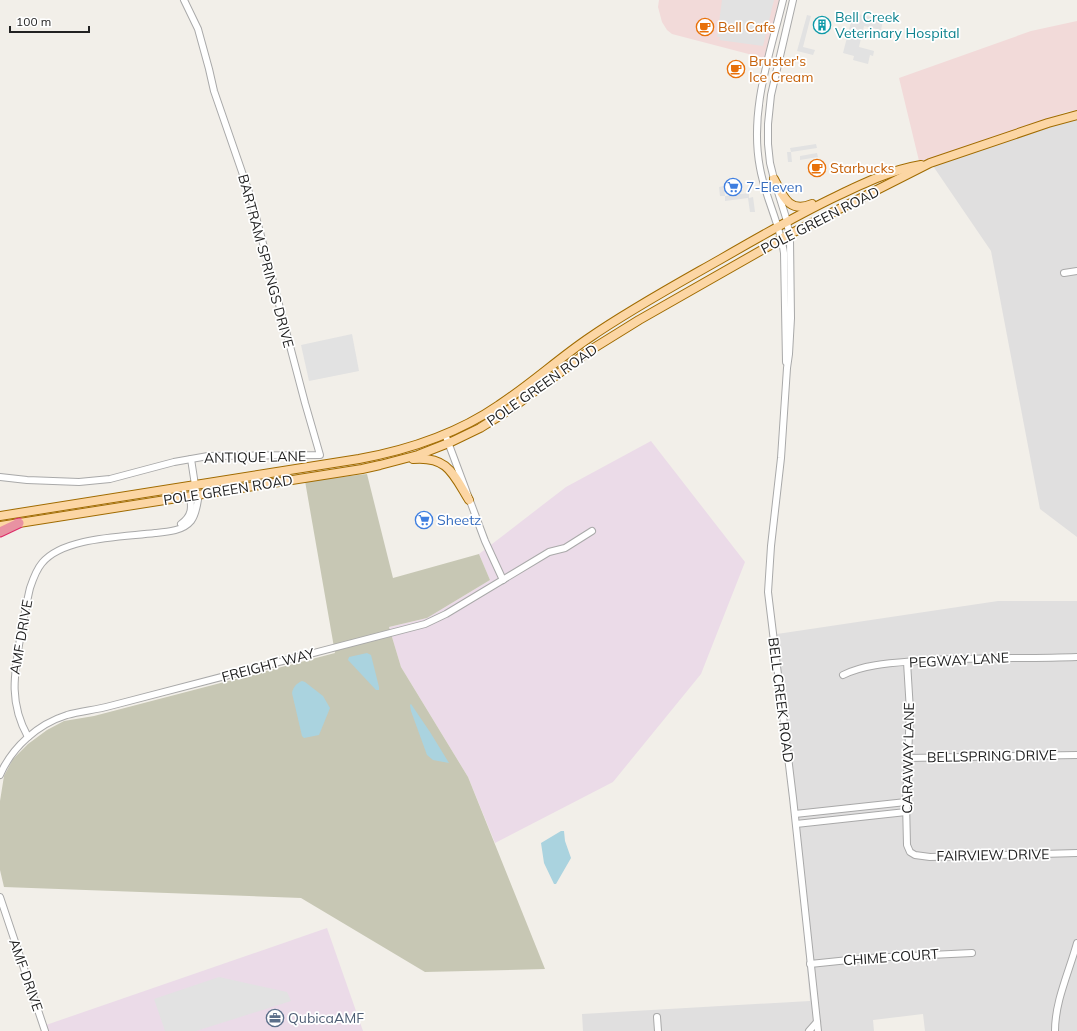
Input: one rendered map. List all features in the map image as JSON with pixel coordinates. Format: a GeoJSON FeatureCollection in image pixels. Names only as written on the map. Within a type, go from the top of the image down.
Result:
{"type":"FeatureCollection","features":[{"type":"Feature","properties":{"kind":"highway"},"geometry":{"type":"LineString","coordinates":[[0,532],[19,523]]}},
{"type":"Feature","properties":{"kind":"main road","name":"POLE GREEN ROAD"},"geometry":{"type":"LineString","coordinates":[[0,516],[378,456],[445,434],[498,406],[583,342],[627,313],[787,221],[866,182],[909,167],[930,163],[1042,125],[1077,115]]}},
{"type":"Feature","properties":{"kind":"main road","name":"POLE GREEN ROAD"},"geometry":{"type":"LineString","coordinates":[[0,526],[370,467],[399,461],[449,443],[480,428],[503,414],[611,336],[790,234],[930,163]]}},
{"type":"Feature","properties":{"kind":"main road"},"geometry":{"type":"LineString","coordinates":[[774,179],[787,202],[799,207],[810,204],[838,191],[866,182]]}},
{"type":"Feature","properties":{"kind":"main road"},"geometry":{"type":"LineString","coordinates":[[399,461],[426,459],[441,463],[452,472],[469,500]]}},
{"type":"Feature","properties":{"kind":"main road"},"geometry":{"type":"LineString","coordinates":[[191,496],[191,491],[195,485],[202,489],[229,485],[245,487]]}},
{"type":"Feature","properties":{"kind":"street","name":"BARTRAM SPRINGS DRIVE"},"geometry":{"type":"LineString","coordinates":[[184,0],[198,29],[214,91],[251,198],[320,455]]}},
{"type":"Feature","properties":{"kind":"street","name":"BELL CREEK ROAD"},"geometry":{"type":"LineString","coordinates":[[783,0],[762,86],[757,120],[757,140],[759,166],[765,190],[782,239],[785,261],[785,353],[787,368]]}},
{"type":"Feature","properties":{"kind":"street","name":"BELL CREEK ROAD"},"geometry":{"type":"LineString","coordinates":[[793,0],[768,115],[768,144],[774,179],[790,234],[791,318],[781,458],[768,588],[796,824],[818,1031]]}},
{"type":"Feature","properties":{"kind":"street"},"geometry":{"type":"LineString","coordinates":[[1064,273],[1077,271]]}},
{"type":"Feature","properties":{"kind":"street"},"geometry":{"type":"LineString","coordinates":[[445,434],[469,500],[503,580]]}},
{"type":"Feature","properties":{"kind":"street","name":"ANTIQUE LANE"},"geometry":{"type":"LineString","coordinates":[[0,477],[57,482],[96,481],[110,479],[190,459],[220,455],[320,455]]}},
{"type":"Feature","properties":{"kind":"street","name":"ANTIQUE LANE"},"geometry":{"type":"LineString","coordinates":[[190,459],[195,485]]}},
{"type":"Feature","properties":{"kind":"street","name":"AMF DRIVE"},"geometry":{"type":"LineString","coordinates":[[28,737],[17,711],[14,697],[15,665],[27,602],[34,577],[42,563],[51,554],[81,542],[165,529],[180,524],[187,519],[190,514],[192,506],[191,496]]}},
{"type":"Feature","properties":{"kind":"street","name":"FREIGHT WAY"},"geometry":{"type":"LineString","coordinates":[[28,737],[52,721],[68,714],[105,708],[425,624],[446,614],[548,552],[565,548],[592,531]]}},
{"type":"Feature","properties":{"kind":"street","name":"PEGWAY LANE"},"geometry":{"type":"LineString","coordinates":[[843,675],[855,669],[907,662],[1077,657]]}},
{"type":"Feature","properties":{"kind":"street","name":"CARAWAY LANE"},"geometry":{"type":"LineString","coordinates":[[907,662],[910,711],[906,812],[907,845],[910,852]]}},
{"type":"Feature","properties":{"kind":"street"},"geometry":{"type":"LineString","coordinates":[[0,775],[12,755],[28,737]]}},
{"type":"Feature","properties":{"kind":"street","name":"BELLSPRING DRIVE"},"geometry":{"type":"LineString","coordinates":[[908,758],[1077,755]]}},
{"type":"Feature","properties":{"kind":"street"},"geometry":{"type":"LineString","coordinates":[[794,814],[906,802]]}},
{"type":"Feature","properties":{"kind":"street"},"geometry":{"type":"LineString","coordinates":[[796,824],[906,812]]}},
{"type":"Feature","properties":{"kind":"street","name":"FAIRVIEW DRIVE"},"geometry":{"type":"LineString","coordinates":[[910,852],[915,855],[930,857],[1077,853]]}},
{"type":"Feature","properties":{"kind":"street","name":"AMF DRIVE"},"geometry":{"type":"LineString","coordinates":[[0,897],[44,1031]]}},
{"type":"Feature","properties":{"kind":"street"},"geometry":{"type":"LineString","coordinates":[[1055,1031],[1056,1016],[1060,998],[1077,943]]}},
{"type":"Feature","properties":{"kind":"street","name":"CHIME COURT"},"geometry":{"type":"LineString","coordinates":[[810,964],[887,956],[972,953]]}},
{"type":"Feature","properties":{"kind":"street"},"geometry":{"type":"LineString","coordinates":[[657,1017],[658,1031]]}},
{"type":"Feature","properties":{"kind":"street"},"geometry":{"type":"LineString","coordinates":[[809,1031],[817,1022]]}},
{"type":"Feature","properties":{"kind":"shaded area"},"geometry":{"type":"Polygon","coordinates":[[[659,0],[783,0],[768,59],[672,34],[667,30],[662,22],[658,7],[659,0]]]}},
{"type":"Feature","properties":{"kind":"shaded area"},"geometry":{"type":"Polygon","coordinates":[[[722,0],[774,0],[763,46],[719,40],[720,37],[717,37],[722,0]]]}},
{"type":"Feature","properties":{"kind":"shaded area"},"geometry":{"type":"Polygon","coordinates":[[[853,14],[883,20],[881,30],[864,26],[859,47],[874,51],[873,56],[870,55],[868,64],[853,60],[854,56],[843,53],[853,14]]]}},
{"type":"Feature","properties":{"kind":"shaded area"},"geometry":{"type":"Polygon","coordinates":[[[807,15],[811,16],[803,47],[815,50],[813,55],[797,51],[807,15]]]}},
{"type":"Feature","properties":{"kind":"shaded area"},"geometry":{"type":"Polygon","coordinates":[[[1077,21],[1077,110],[1066,112],[920,165],[899,78],[1031,31],[1077,21]]]}},
{"type":"Feature","properties":{"kind":"shaded area"},"geometry":{"type":"Polygon","coordinates":[[[1077,116],[1077,537],[1040,509],[991,251],[931,163],[1077,116]]]}},
{"type":"Feature","properties":{"kind":"shaded area"},"geometry":{"type":"Polygon","coordinates":[[[816,144],[817,148],[791,152],[790,148],[816,144]]]}},
{"type":"Feature","properties":{"kind":"shaded area"},"geometry":{"type":"Polygon","coordinates":[[[787,152],[791,152],[792,162],[788,162],[787,152]]]}},
{"type":"Feature","properties":{"kind":"shaded area"},"geometry":{"type":"Polygon","coordinates":[[[817,153],[818,157],[800,160],[800,156],[817,153]]]}},
{"type":"Feature","properties":{"kind":"shaded area"},"geometry":{"type":"Polygon","coordinates":[[[724,186],[725,196],[720,196],[719,187],[724,186]]]}},
{"type":"Feature","properties":{"kind":"shaded area"},"geometry":{"type":"Polygon","coordinates":[[[749,193],[749,198],[753,197],[755,212],[750,212],[748,198],[725,201],[725,196],[749,193]]]}},
{"type":"Feature","properties":{"kind":"shaded area"},"geometry":{"type":"Polygon","coordinates":[[[352,334],[359,371],[309,381],[301,345],[352,334]]]}},
{"type":"Feature","properties":{"kind":"shaded area"},"geometry":{"type":"Polygon","coordinates":[[[651,441],[745,562],[701,674],[613,782],[495,843],[468,777],[401,667],[389,627],[427,618],[490,580],[479,554],[566,487],[651,441]]]}},
{"type":"Feature","properties":{"kind":"shaded area"},"geometry":{"type":"Polygon","coordinates":[[[367,474],[393,578],[479,554],[490,580],[427,618],[389,627],[401,667],[468,777],[545,969],[425,972],[301,898],[4,887],[0,870],[0,801],[4,776],[13,759],[28,744],[47,730],[64,721],[94,716],[335,653],[305,481],[367,474]]]}},
{"type":"Feature","properties":{"kind":"shaded area"},"geometry":{"type":"Polygon","coordinates":[[[998,601],[1077,601],[1077,1031],[925,1031],[923,1014],[873,1020],[874,1031],[583,1031],[582,1014],[810,1001],[777,634],[998,601]]]}},
{"type":"Feature","properties":{"kind":"shaded area"},"geometry":{"type":"Polygon","coordinates":[[[327,928],[363,1031],[49,1031],[46,1025],[327,928]]]}},
{"type":"Feature","properties":{"kind":"shaded area"},"geometry":{"type":"Polygon","coordinates":[[[219,977],[287,992],[291,1001],[196,1031],[165,1031],[154,999],[219,977]]]}},
{"type":"Feature","properties":{"kind":"water"},"geometry":{"type":"Polygon","coordinates":[[[367,653],[371,655],[379,690],[376,690],[348,660],[349,657],[367,653]]]}},
{"type":"Feature","properties":{"kind":"water"},"geometry":{"type":"Polygon","coordinates":[[[302,681],[323,696],[330,708],[319,735],[304,738],[302,736],[292,693],[293,689],[298,683],[302,681]]]}},
{"type":"Feature","properties":{"kind":"water"},"geometry":{"type":"Polygon","coordinates":[[[411,704],[449,763],[433,760],[427,755],[411,711],[411,704]]]}},
{"type":"Feature","properties":{"kind":"water"},"geometry":{"type":"Polygon","coordinates":[[[561,831],[564,831],[565,841],[571,858],[556,884],[554,884],[544,863],[541,843],[561,831]]]}},
{"type":"Feature","properties":{"kind":"place","name":"Bell Creek Veterinary Hospital"},"geometry":{"type":"Point","coordinates":[822,25]}},
{"type":"Feature","properties":{"kind":"place","name":"Bell Cafe"},"geometry":{"type":"Point","coordinates":[705,27]}},
{"type":"Feature","properties":{"kind":"place","name":"Bruster's Ice Cream"},"geometry":{"type":"Point","coordinates":[736,69]}},
{"type":"Feature","properties":{"kind":"place","name":"Starbucks"},"geometry":{"type":"Point","coordinates":[817,168]}},
{"type":"Feature","properties":{"kind":"place","name":"7-Eleven"},"geometry":{"type":"Point","coordinates":[733,187]}},
{"type":"Feature","properties":{"kind":"place","name":"Sheetz"},"geometry":{"type":"Point","coordinates":[424,520]}},
{"type":"Feature","properties":{"kind":"place","name":"QubicaAMF"},"geometry":{"type":"Point","coordinates":[275,1018]}}]}
